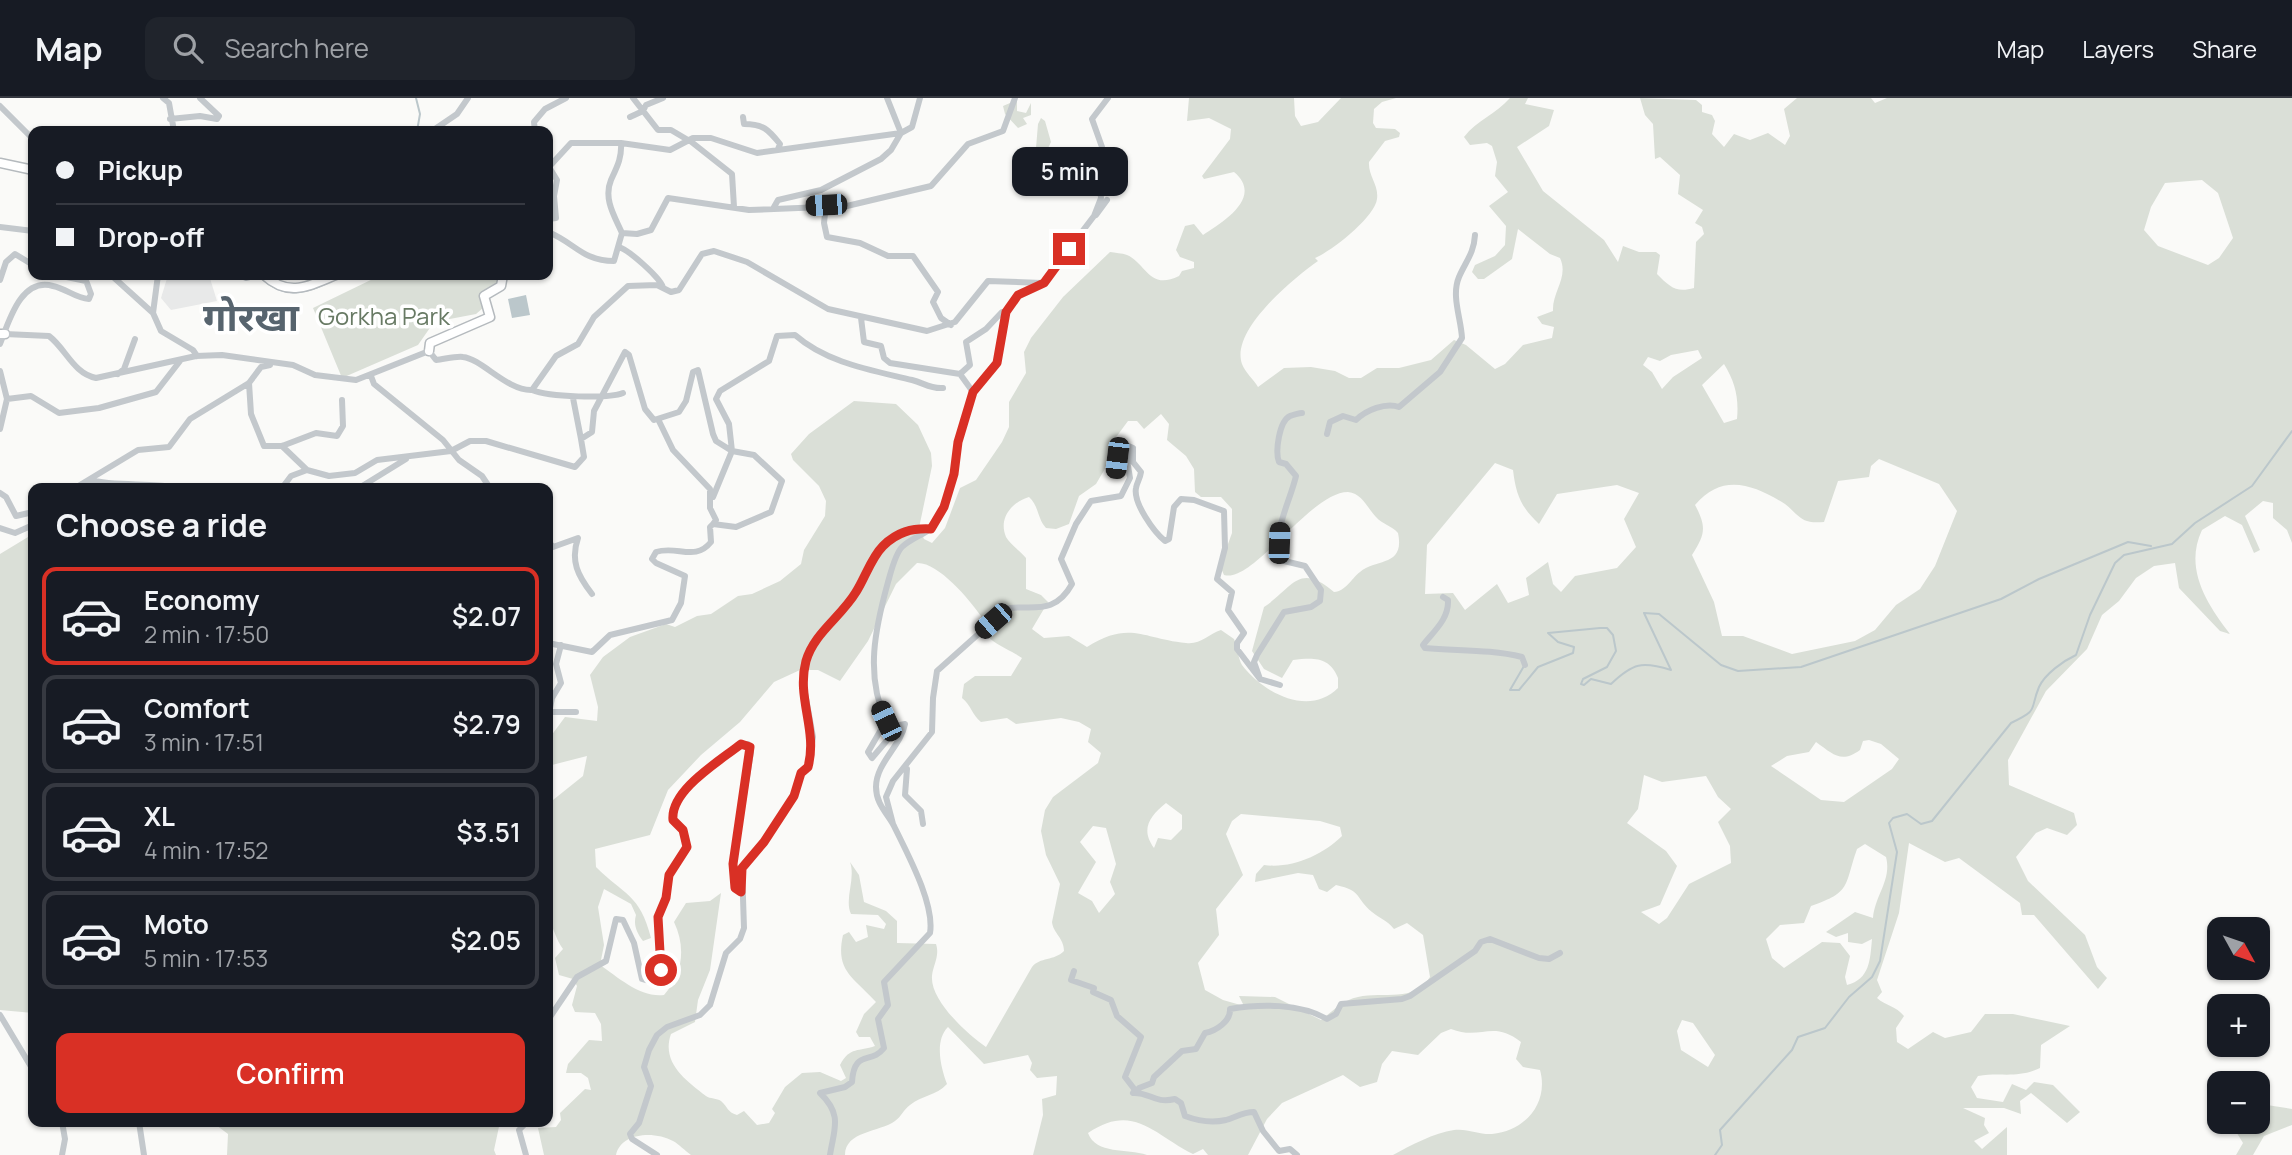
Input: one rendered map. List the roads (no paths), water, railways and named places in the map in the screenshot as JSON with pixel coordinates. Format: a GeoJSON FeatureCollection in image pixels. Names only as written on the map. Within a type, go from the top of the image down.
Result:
{"type":"FeatureCollection","features":[{"type":"Feature","properties":{"kind":"main road"},"geometry":{"type":"LineString","coordinates":[[0,163],[28,169]]}},
{"type":"Feature","properties":{"kind":"main road"},"geometry":{"type":"LineString","coordinates":[[271,280],[279,286],[299,290],[324,280]]}},
{"type":"Feature","properties":{"kind":"main road"},"geometry":{"type":"LineString","coordinates":[[429,351],[430,343],[490,317],[484,296],[500,286],[502,280]]}},
{"type":"Feature","properties":{"kind":"street"},"geometry":{"type":"LineString","coordinates":[[163,98],[169,103],[172,126]]}},
{"type":"Feature","properties":{"kind":"street"},"geometry":{"type":"LineString","coordinates":[[170,119],[200,116],[217,119],[219,116],[200,98]]}},
{"type":"Feature","properties":{"kind":"street"},"geometry":{"type":"LineString","coordinates":[[439,126],[457,114],[468,98]]}},
{"type":"Feature","properties":{"kind":"street"},"geometry":{"type":"LineString","coordinates":[[534,126],[534,122],[545,109],[566,98]]}},
{"type":"Feature","properties":{"kind":"street"},"geometry":{"type":"LineString","coordinates":[[633,98],[658,130],[671,130],[688,140],[732,174],[734,207]]}},
{"type":"Feature","properties":{"kind":"street"},"geometry":{"type":"LineString","coordinates":[[630,117],[643,111],[646,105],[663,98]]}},
{"type":"Feature","properties":{"kind":"street"},"geometry":{"type":"LineString","coordinates":[[887,98],[901,133]]}},
{"type":"Feature","properties":{"kind":"street"},"geometry":{"type":"LineString","coordinates":[[553,163],[572,144],[621,143],[670,150],[688,140],[711,138],[757,153],[901,133],[912,127],[919,98]]}},
{"type":"Feature","properties":{"kind":"street"},"geometry":{"type":"LineString","coordinates":[[622,233],[637,234],[651,230],[668,198],[749,210],[847,206],[931,186],[968,144],[1003,131],[1015,98]]}},
{"type":"Feature","properties":{"kind":"street"},"geometry":{"type":"LineString","coordinates":[[1094,216],[1101,198],[1099,174],[1102,147],[1092,120],[1108,98]]}},
{"type":"Feature","properties":{"kind":"street"},"geometry":{"type":"LineString","coordinates":[[0,106],[28,134]]}},
{"type":"Feature","properties":{"kind":"street"},"geometry":{"type":"LineString","coordinates":[[743,117],[744,124],[760,124],[769,130],[780,144],[778,149]]}},
{"type":"Feature","properties":{"kind":"street"},"geometry":{"type":"LineString","coordinates":[[774,207],[778,200],[821,190],[881,159],[891,150],[901,133]]}},
{"type":"Feature","properties":{"kind":"street"},"geometry":{"type":"LineString","coordinates":[[553,234],[580,254],[600,261],[614,261],[622,233],[612,217],[610,183],[621,157],[621,143]]}},
{"type":"Feature","properties":{"kind":"street"},"geometry":{"type":"LineString","coordinates":[[553,175],[557,180],[554,196],[556,218],[553,218]]}},
{"type":"Feature","properties":{"kind":"street"},"geometry":{"type":"LineString","coordinates":[[830,1155],[837,1132],[831,1104],[820,1093],[845,1087],[852,1082],[853,1066],[880,1054],[884,1048],[878,1019],[888,1005],[884,982],[930,933],[930,913],[917,873],[879,802],[877,779],[887,755],[906,727],[905,724],[900,725],[870,758],[868,752],[886,721],[879,707],[873,675],[874,633],[901,547],[931,529],[944,507],[954,474],[958,442],[973,392],[997,363],[1006,312],[1018,295],[1044,283],[1107,200]]}},
{"type":"Feature","properties":{"kind":"street"},"geometry":{"type":"LineString","coordinates":[[826,205],[824,223],[827,237],[860,243],[888,256],[910,255],[916,259],[938,292],[933,302],[941,318],[951,325]]}},
{"type":"Feature","properties":{"kind":"street"},"geometry":{"type":"LineString","coordinates":[[1,228],[28,231]]}},
{"type":"Feature","properties":{"kind":"street"},"geometry":{"type":"LineString","coordinates":[[1327,434],[1330,422],[1343,416],[1356,420],[1365,411],[1391,404],[1399,407],[1440,372],[1462,338],[1456,312],[1457,286],[1475,249],[1475,235]]}},
{"type":"Feature","properties":{"kind":"street"},"geometry":{"type":"LineString","coordinates":[[618,247],[627,249],[661,279],[663,288]]}},
{"type":"Feature","properties":{"kind":"street"},"geometry":{"type":"LineString","coordinates":[[532,390],[556,356],[578,344],[594,317],[628,286],[644,284],[671,292],[679,290],[702,254],[715,251],[747,262],[823,306],[861,318],[927,331],[951,325],[988,281],[1044,283]]}},
{"type":"Feature","properties":{"kind":"street"},"geometry":{"type":"LineString","coordinates":[[0,280],[6,262],[15,254],[28,262]]}},
{"type":"Feature","properties":{"kind":"street"},"geometry":{"type":"LineString","coordinates":[[0,344],[2,334],[23,293],[32,287],[52,285],[77,298],[89,299],[91,294],[86,280]]}},
{"type":"Feature","properties":{"kind":"street"},"geometry":{"type":"LineString","coordinates":[[117,280],[153,313],[161,331],[193,349],[197,356]]}},
{"type":"Feature","properties":{"kind":"street"},"geometry":{"type":"LineString","coordinates":[[153,313],[157,280]]}},
{"type":"Feature","properties":{"kind":"street"},"geometry":{"type":"LineString","coordinates":[[861,318],[864,342],[881,346],[884,358],[890,363],[960,373],[970,365],[966,342],[986,329],[1002,312],[1006,312]]}},
{"type":"Feature","properties":{"kind":"street"},"geometry":{"type":"LineString","coordinates":[[2,334],[49,336],[86,376],[103,378],[149,365],[197,356],[245,357],[293,365],[320,376],[356,380],[429,351],[436,360],[464,356],[514,385],[532,390],[573,398],[603,394],[614,397],[623,393]]}},
{"type":"Feature","properties":{"kind":"street"},"geometry":{"type":"LineString","coordinates":[[553,644],[592,652],[610,635],[675,619],[684,576],[652,559],[656,552],[663,550],[678,549],[690,554],[703,551],[711,542],[710,527],[716,520],[710,503],[732,451],[729,424],[716,399],[717,394],[769,361],[777,336],[794,335],[812,350],[864,370],[914,381],[931,389],[943,388]]}},
{"type":"Feature","properties":{"kind":"street"},"geometry":{"type":"LineString","coordinates":[[117,375],[124,369],[135,339]]}},
{"type":"Feature","properties":{"kind":"street"},"geometry":{"type":"LineString","coordinates":[[581,439],[592,432],[591,418],[621,356],[627,352],[650,417],[658,419],[682,409],[693,372],[698,370],[716,441],[732,451],[754,454],[783,483],[767,515],[736,527],[713,524]]}},
{"type":"Feature","properties":{"kind":"street"},"geometry":{"type":"LineString","coordinates":[[6,399],[31,396],[59,413],[99,408],[156,391],[180,361]]}},
{"type":"Feature","properties":{"kind":"street"},"geometry":{"type":"LineString","coordinates":[[84,483],[138,450],[169,447],[190,419],[249,383],[261,367],[274,363]]}},
{"type":"Feature","properties":{"kind":"street"},"geometry":{"type":"LineString","coordinates":[[0,371],[6,399],[0,429]]}},
{"type":"Feature","properties":{"kind":"street"},"geometry":{"type":"LineString","coordinates":[[960,373],[973,392]]}},
{"type":"Feature","properties":{"kind":"street"},"geometry":{"type":"LineString","coordinates":[[371,376],[374,384],[443,440],[451,451],[487,483]]}},
{"type":"Feature","properties":{"kind":"street"},"geometry":{"type":"LineString","coordinates":[[249,383],[251,414],[260,443],[264,446],[282,446],[316,433],[337,436],[342,426],[342,400]]}},
{"type":"Feature","properties":{"kind":"street"},"geometry":{"type":"LineString","coordinates":[[282,446],[307,470],[329,476],[355,473],[372,461],[451,451],[470,441],[486,441],[575,467],[584,457],[573,398]]}},
{"type":"Feature","properties":{"kind":"street"},"geometry":{"type":"LineString","coordinates":[[1260,679],[1254,662],[1284,612],[1311,607],[1320,601],[1321,590],[1305,566],[1280,560],[1279,553],[1280,522],[1296,476],[1286,464],[1279,461],[1277,452],[1285,421],[1289,416],[1302,413]]}},
{"type":"Feature","properties":{"kind":"street"},"geometry":{"type":"LineString","coordinates":[[658,419],[673,450],[705,482],[713,497]]}},
{"type":"Feature","properties":{"kind":"street"},"geometry":{"type":"LineString","coordinates":[[1115,475],[1119,451],[1124,444],[1133,448]]}},
{"type":"Feature","properties":{"kind":"street"},"geometry":{"type":"LineString","coordinates":[[893,824],[886,797],[893,781],[927,741],[934,725],[933,698],[937,671],[993,621],[995,612],[1006,607],[1042,609],[1066,595],[1072,584],[1061,559],[1076,524],[1091,501],[1121,496],[1130,478],[1127,460],[1133,448]]}},
{"type":"Feature","properties":{"kind":"street"},"geometry":{"type":"LineString","coordinates":[[1133,448],[1133,462],[1141,472],[1136,486],[1138,500],[1165,541],[1169,539],[1174,507],[1181,499],[1194,500],[1224,511],[1225,548],[1217,579],[1232,592],[1228,610],[1244,633],[1237,643],[1237,649],[1260,679],[1280,685]]}},
{"type":"Feature","properties":{"kind":"street"},"geometry":{"type":"LineString","coordinates":[[367,483],[407,458]]}},
{"type":"Feature","properties":{"kind":"street"},"geometry":{"type":"LineString","coordinates":[[286,483],[291,476],[307,470]]}},
{"type":"Feature","properties":{"kind":"street"},"geometry":{"type":"LineString","coordinates":[[89,480],[101,483]]}},
{"type":"Feature","properties":{"kind":"street"},"geometry":{"type":"LineString","coordinates":[[0,493],[6,496],[16,516],[28,513]]}},
{"type":"Feature","properties":{"kind":"street"},"geometry":{"type":"LineString","coordinates":[[0,528],[15,533],[28,527]]}},
{"type":"Feature","properties":{"kind":"street"},"geometry":{"type":"LineString","coordinates":[[657,1155],[632,1139],[630,1134],[639,1123],[651,1086],[644,1067],[649,1050],[657,1035],[667,1027],[700,1015],[710,1005],[726,954],[740,939],[744,928],[742,868],[764,842],[794,796],[801,773],[808,767],[813,737],[804,687],[806,663],[815,640],[855,594],[881,547],[902,531],[931,529]]}},
{"type":"Feature","properties":{"kind":"street"},"geometry":{"type":"LineString","coordinates":[[553,547],[578,538],[574,550],[574,566],[592,594]]}},
{"type":"Feature","properties":{"kind":"street"},"geometry":{"type":"LineString","coordinates":[[1443,597],[1448,600],[1449,610],[1444,621],[1423,645],[1425,648],[1479,649],[1522,657],[1525,665]]}},
{"type":"Feature","properties":{"kind":"street"},"geometry":{"type":"LineString","coordinates":[[553,696],[561,683],[556,664],[561,645]]}},
{"type":"Feature","properties":{"kind":"street"},"geometry":{"type":"LineString","coordinates":[[553,712],[576,712]]}},
{"type":"Feature","properties":{"kind":"street"},"geometry":{"type":"LineString","coordinates":[[553,1013],[577,977],[606,961],[616,919],[623,920],[634,943],[642,979],[652,982],[660,975],[658,917],[666,898],[669,875],[687,847],[683,830],[673,820],[674,808],[700,775],[741,744],[748,744],[751,752],[733,864],[735,888],[741,892]]}},
{"type":"Feature","properties":{"kind":"street"},"geometry":{"type":"LineString","coordinates":[[909,764],[905,795],[921,811],[923,824]]}},
{"type":"Feature","properties":{"kind":"street"},"geometry":{"type":"LineString","coordinates":[[1138,1092],[1139,1088],[1152,1083],[1154,1077],[1182,1051],[1196,1049],[1205,1033],[1215,1031],[1228,1019],[1230,1009],[1242,1006],[1291,1009],[1318,1014],[1327,1019],[1336,1014],[1341,1004],[1350,1001],[1410,996],[1475,951],[1481,942],[1490,939],[1539,958],[1549,959],[1560,953]]}},
{"type":"Feature","properties":{"kind":"street"},"geometry":{"type":"LineString","coordinates":[[1074,971],[1071,980],[1094,988],[1093,992],[1111,1000],[1117,1016],[1141,1037],[1125,1077],[1135,1090],[1133,1093],[1138,1092],[1154,1101],[1175,1099],[1181,1103],[1185,1116],[1196,1120],[1224,1121],[1254,1112],[1263,1131],[1279,1151],[1290,1149],[1297,1155]]}},
{"type":"Feature","properties":{"kind":"street"},"geometry":{"type":"LineString","coordinates":[[0,1015],[28,1062]]}},
{"type":"Feature","properties":{"kind":"street"},"geometry":{"type":"LineString","coordinates":[[62,1155],[65,1139],[63,1127]]}},
{"type":"Feature","properties":{"kind":"street"},"geometry":{"type":"LineString","coordinates":[[140,1127],[144,1155]]}},
{"type":"Feature","properties":{"kind":"street"},"geometry":{"type":"LineString","coordinates":[[522,1127],[519,1130],[526,1155]]}},
{"type":"Feature","properties":{"kind":"waterway"},"geometry":{"type":"LineString","coordinates":[[416,98],[420,114],[418,126]]}},
{"type":"Feature","properties":{"kind":"waterway"},"geometry":{"type":"LineString","coordinates":[[264,280],[277,289],[293,293],[327,283]]}},
{"type":"Feature","properties":{"kind":"waterway"},"geometry":{"type":"LineString","coordinates":[[1715,1155],[1722,1145],[1720,1130],[1792,1050],[1798,1037],[1825,1028],[1849,997],[1872,977],[1880,961],[1897,852],[1889,823],[1893,818],[1907,814],[1921,824],[1932,821],[2011,723],[2030,712],[2045,677],[2076,655],[2090,615],[2115,563],[2124,555],[2172,544],[2195,523],[2252,486],[2292,431]]}},
{"type":"Feature","properties":{"kind":"waterway"},"geometry":{"type":"LineString","coordinates":[[1524,666],[1510,690],[1519,690],[1538,667],[1573,653],[1574,647],[1558,642],[1548,633],[1607,628],[1613,635],[1616,651],[1607,667],[1583,679],[1581,684],[1584,685],[1591,679],[1611,684],[1638,666],[1652,665],[1671,670],[1644,613],[1659,614],[1721,665],[1738,671],[1801,667],[2001,599],[2039,579],[2128,542],[2151,546]]}},
{"type":"Feature","properties":{"kind":"district","name":"गोरखा"},"geometry":{"type":"Point","coordinates":[251,318]}},
{"type":"Feature","properties":{"kind":"park label","name":"Gorkha Park"},"geometry":{"type":"Point","coordinates":[384,317]}}]}
